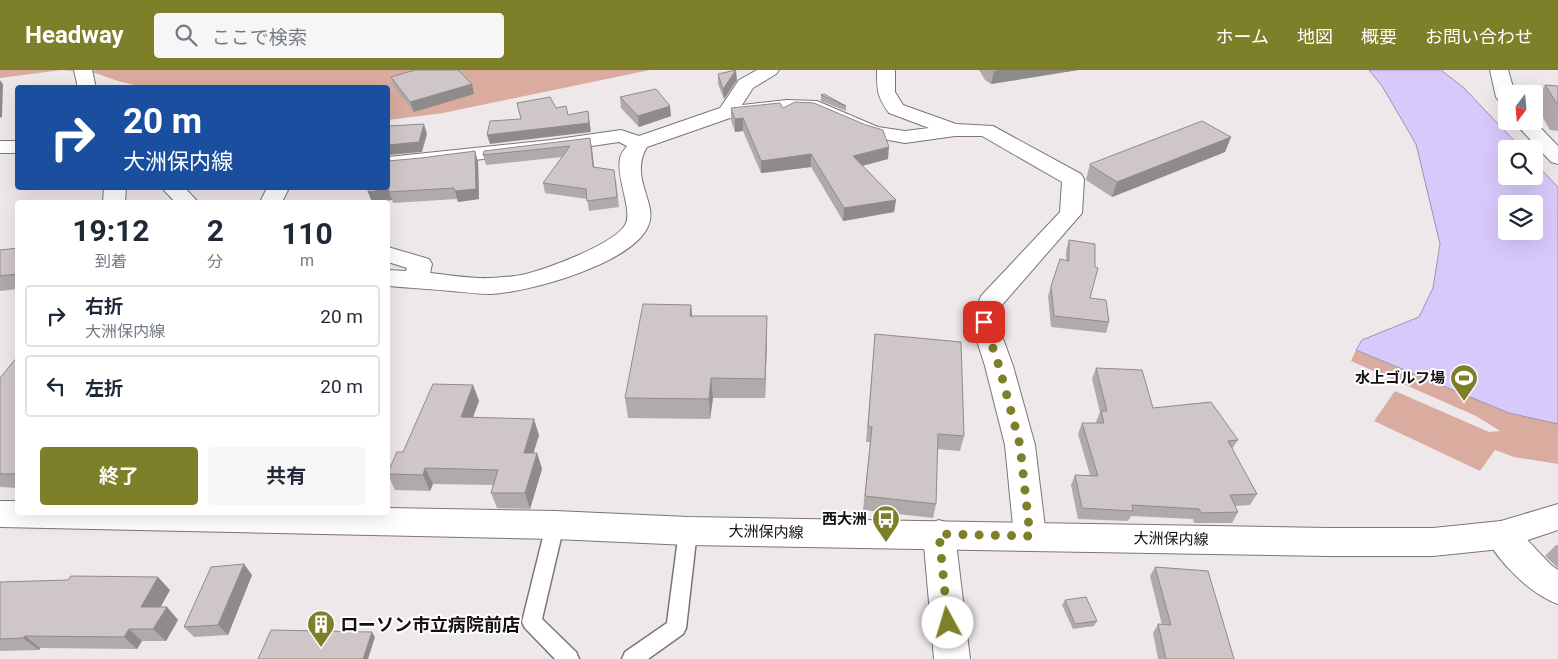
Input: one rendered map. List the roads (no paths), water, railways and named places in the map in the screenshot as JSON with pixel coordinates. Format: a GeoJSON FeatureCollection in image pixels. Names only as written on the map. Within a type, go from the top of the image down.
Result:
{"type":"FeatureCollection","features":[{"type":"Feature","properties":{"kind":"street"},"geometry":{"type":"LineString","coordinates":[[83,70],[86,85]]}},
{"type":"Feature","properties":{"kind":"street"},"geometry":{"type":"LineString","coordinates":[[727,112],[746,84],[770,70]]}},
{"type":"Feature","properties":{"kind":"street"},"geometry":{"type":"LineString","coordinates":[[886,70],[886,92],[896,109],[955,130]]}},
{"type":"Feature","properties":{"kind":"street"},"geometry":{"type":"LineString","coordinates":[[1499,70],[1503,85]]}},
{"type":"Feature","properties":{"kind":"street"},"geometry":{"type":"LineString","coordinates":[[390,278],[489,286],[522,282],[547,276],[602,254],[623,242],[638,224],[638,210],[631,182],[630,158],[639,143],[727,112],[787,106],[817,107],[873,132],[905,137],[955,130],[986,130],[1074,179],[1071,213],[990,302],[984,322],[999,366],[1020,445],[1030,536]]}},
{"type":"Feature","properties":{"kind":"street"},"geometry":{"type":"LineString","coordinates":[[1532,130],[1558,158]]}},
{"type":"Feature","properties":{"kind":"street"},"geometry":{"type":"LineString","coordinates":[[390,163],[551,146],[621,136],[639,143]]}},
{"type":"Feature","properties":{"kind":"street"},"geometry":{"type":"LineString","coordinates":[[0,147],[15,147]]}},
{"type":"Feature","properties":{"kind":"street"},"geometry":{"type":"LineString","coordinates":[[175,190],[185,200]]}},
{"type":"Feature","properties":{"kind":"street"},"geometry":{"type":"LineString","coordinates":[[390,255],[420,264],[415,281]]}},
{"type":"Feature","properties":{"kind":"street","name":"大洲保内線"},"geometry":{"type":"LineString","coordinates":[[0,514],[15,514]]}},
{"type":"Feature","properties":{"kind":"street","name":"大洲保内線"},"geometry":{"type":"LineString","coordinates":[[122,515],[555,525],[688,531],[1347,542],[1433,542],[1500,535],[1558,517]]}},
{"type":"Feature","properties":{"kind":"street"},"geometry":{"type":"LineString","coordinates":[[939,534],[952,659]]}},
{"type":"Feature","properties":{"kind":"street"},"geometry":{"type":"LineString","coordinates":[[1500,535],[1539,576],[1558,589]]}},
{"type":"Feature","properties":{"kind":"lane"},"geometry":{"type":"LineString","coordinates":[[555,525],[532,622],[569,659]]}},
{"type":"Feature","properties":{"kind":"lane"},"geometry":{"type":"LineString","coordinates":[[632,659],[676,628],[688,531]]}},
{"type":"Feature","properties":{"kind":"place","name":"水上ゴルフ場"},"geometry":{"type":"Point","coordinates":[1464,402]}},
{"type":"Feature","properties":{"kind":"place","name":"西大洲"},"geometry":{"type":"Point","coordinates":[886,543]}},
{"type":"Feature","properties":{"kind":"place","name":"ローソン市立病院前店"},"geometry":{"type":"Point","coordinates":[321,648]}}]}
